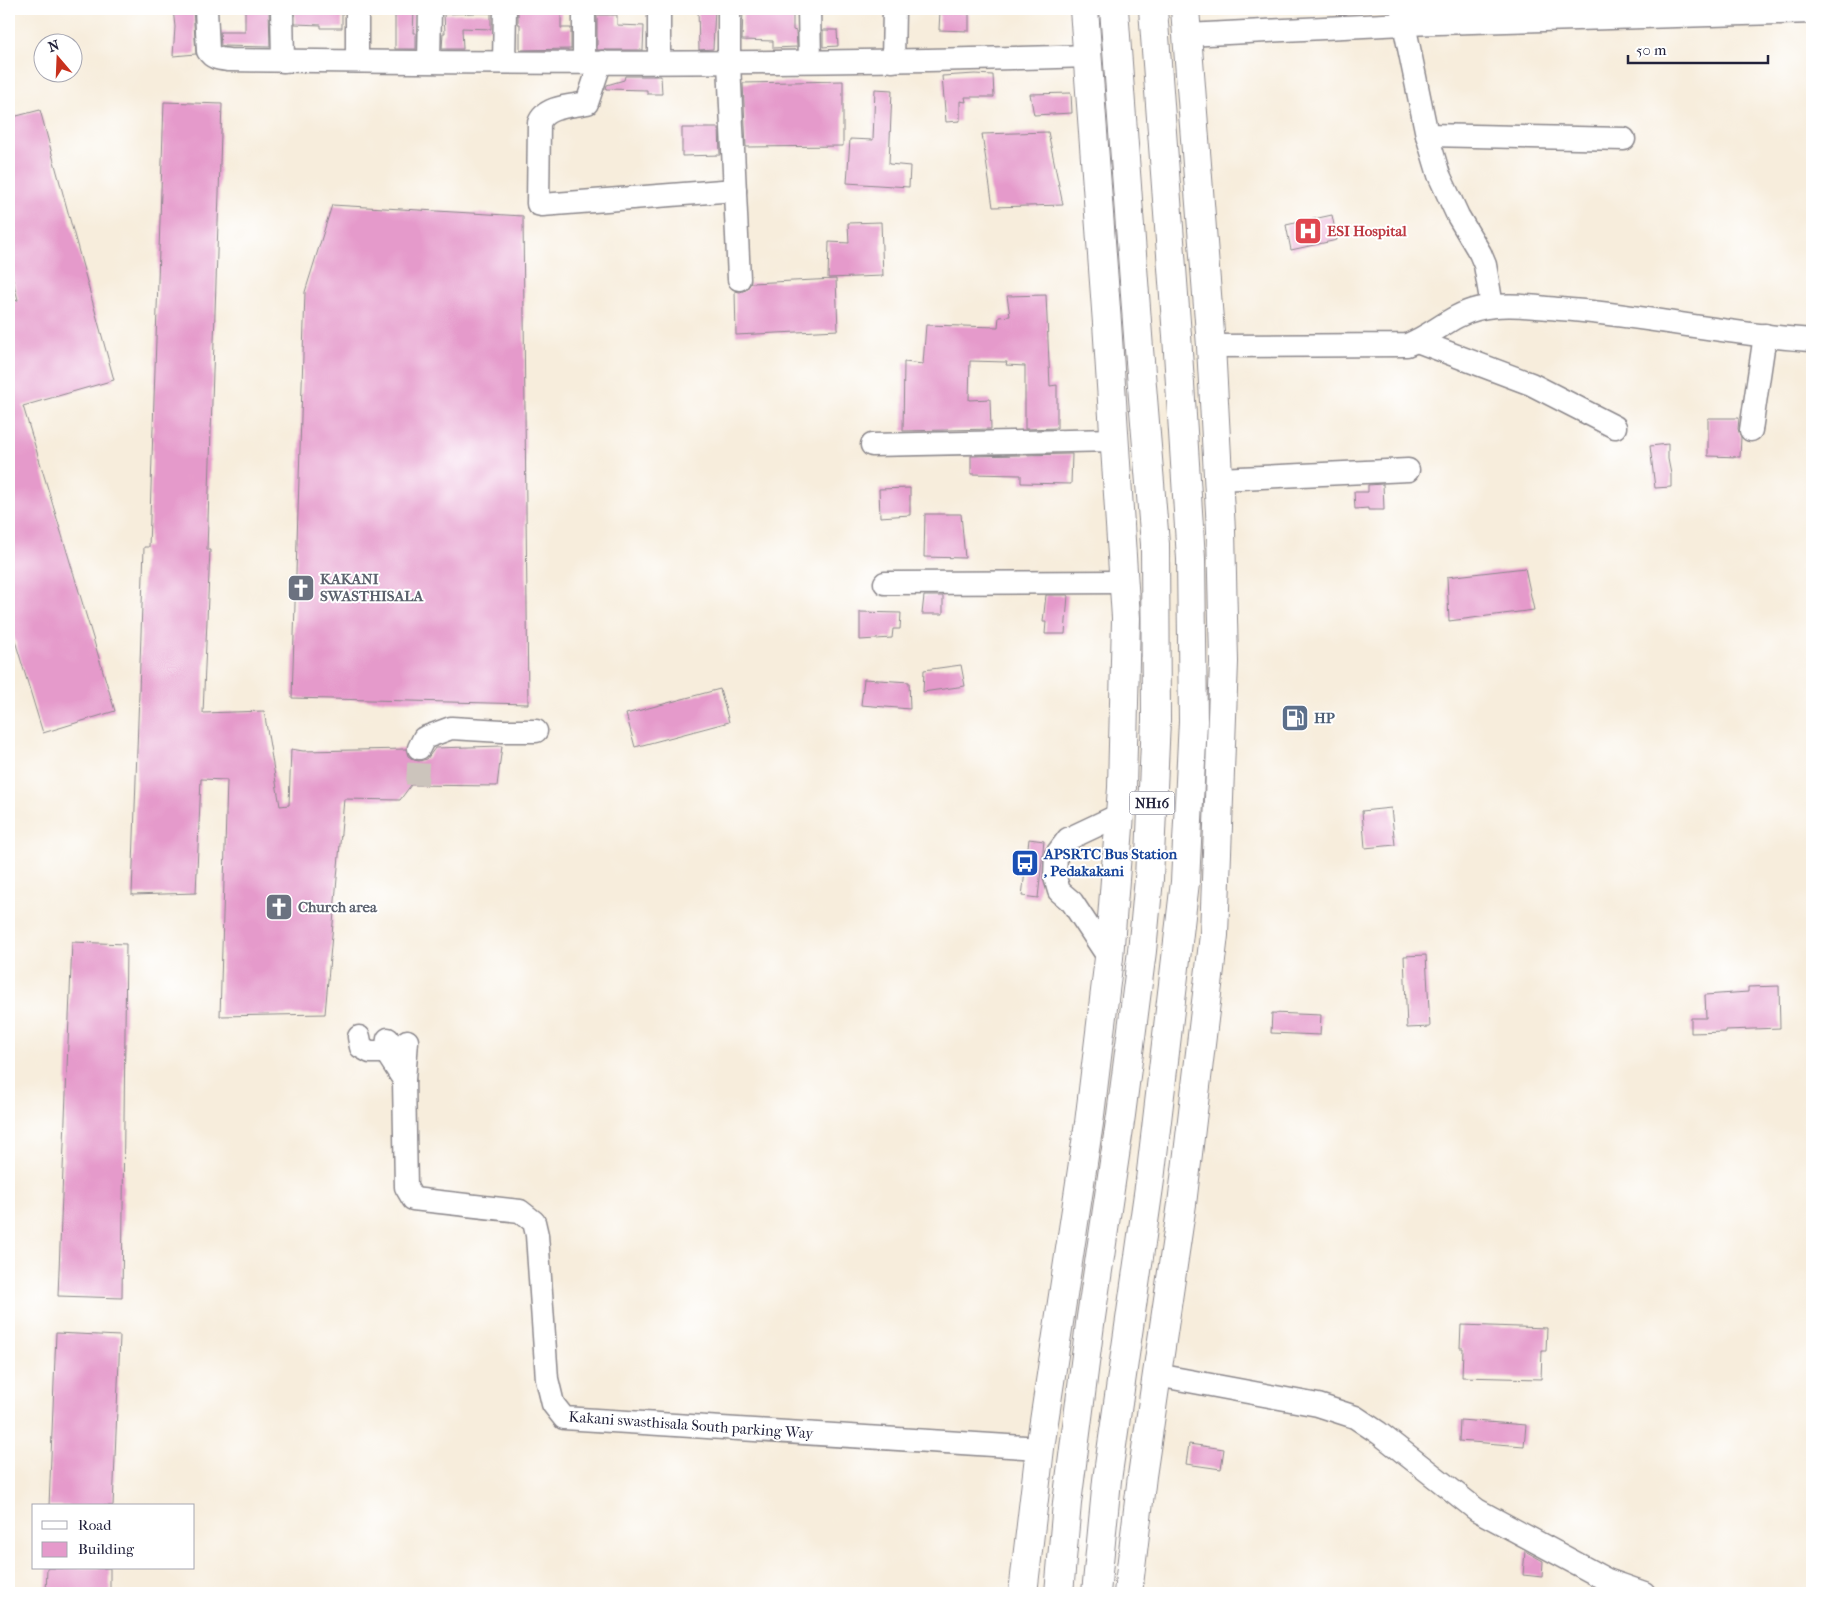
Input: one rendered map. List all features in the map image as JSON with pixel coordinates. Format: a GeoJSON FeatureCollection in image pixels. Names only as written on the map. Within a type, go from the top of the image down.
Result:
{"type":"FeatureCollection","features":[{"type":"Feature","properties":{"kind":"main road"},"geometry":{"type":"LineString","coordinates":[[1023,1593],[1040,1448],[1087,1133],[1109,958],[1121,814],[1126,618],[1084,9]]}},
{"type":"Feature","properties":{"kind":"main road","name":"NH16"},"geometry":{"type":"LineString","coordinates":[[1059,1593],[1067,1503],[1090,1324],[1121,1115],[1142,951],[1149,879],[1156,720],[1156,544],[1139,349],[1114,9]]}},
{"type":"Feature","properties":{"kind":"main road","name":"NH16"},"geometry":{"type":"LineString","coordinates":[[1096,1593],[1107,1480],[1150,1180],[1185,882],[1193,721],[1191,559],[1177,336],[1152,9]]}},
{"type":"Feature","properties":{"kind":"main road"},"geometry":{"type":"LineString","coordinates":[[1128,1593],[1142,1476],[1182,1204],[1214,936],[1224,662],[1218,479],[1211,346],[1185,9]]}},
{"type":"Feature","properties":{"kind":"street"},"geometry":{"type":"LineString","coordinates":[[206,9],[207,45],[210,55],[216,59],[729,63],[1088,56]]}},
{"type":"Feature","properties":{"kind":"street"},"geometry":{"type":"LineString","coordinates":[[282,9],[283,61]]}},
{"type":"Feature","properties":{"kind":"street"},"geometry":{"type":"LineString","coordinates":[[356,9],[357,61]]}},
{"type":"Feature","properties":{"kind":"street"},"geometry":{"type":"LineString","coordinates":[[429,61],[430,9]]}},
{"type":"Feature","properties":{"kind":"street"},"geometry":{"type":"LineString","coordinates":[[504,62],[505,9]]}},
{"type":"Feature","properties":{"kind":"street"},"geometry":{"type":"LineString","coordinates":[[584,9],[594,62],[598,70],[587,103],[549,111],[541,117],[539,123],[538,204],[731,190]]}},
{"type":"Feature","properties":{"kind":"street"},"geometry":{"type":"LineString","coordinates":[[659,9],[659,62]]}},
{"type":"Feature","properties":{"kind":"street"},"geometry":{"type":"LineString","coordinates":[[729,9],[731,190],[739,279]]}},
{"type":"Feature","properties":{"kind":"street"},"geometry":{"type":"LineString","coordinates":[[808,9],[810,61]]}},
{"type":"Feature","properties":{"kind":"street"},"geometry":{"type":"LineString","coordinates":[[893,61],[894,9]]}},
{"type":"Feature","properties":{"kind":"street"},"geometry":{"type":"LineString","coordinates":[[1187,35],[1403,16],[1812,12]]}},
{"type":"Feature","properties":{"kind":"street"},"geometry":{"type":"LineString","coordinates":[[1403,16],[1427,135],[1439,175],[1458,216],[1486,265],[1492,306]]}},
{"type":"Feature","properties":{"kind":"street"},"geometry":{"type":"LineString","coordinates":[[1427,135],[1624,139]]}},
{"type":"Feature","properties":{"kind":"street"},"geometry":{"type":"LineString","coordinates":[[1211,346],[1398,346],[1417,341],[1451,319],[1476,309],[1512,305],[1580,310],[1812,340]]}},
{"type":"Feature","properties":{"kind":"street"},"geometry":{"type":"LineString","coordinates":[[1751,430],[1765,335]]}},
{"type":"Feature","properties":{"kind":"street"},"geometry":{"type":"LineString","coordinates":[[1417,341],[1531,384],[1615,427]]}},
{"type":"Feature","properties":{"kind":"street"},"geometry":{"type":"LineString","coordinates":[[872,445],[1115,440]]}},
{"type":"Feature","properties":{"kind":"street"},"geometry":{"type":"LineString","coordinates":[[1218,479],[1408,470]]}},
{"type":"Feature","properties":{"kind":"street"},"geometry":{"type":"LineString","coordinates":[[885,583],[1124,582]]}},
{"type":"Feature","properties":{"kind":"street"},"geometry":{"type":"LineString","coordinates":[[419,748],[424,738],[451,728],[502,732],[536,731]]}},
{"type":"Feature","properties":{"kind":"street"},"geometry":{"type":"LineString","coordinates":[[1109,958],[1072,902],[1058,891],[1055,877],[1056,855],[1068,839],[1121,814]]}},
{"type":"Feature","properties":{"kind":"street","name":"Kakani swasthisala South parking Way"},"geometry":{"type":"LineString","coordinates":[[359,1036],[361,1047],[370,1052],[394,1044],[404,1080],[406,1187],[413,1199],[520,1211],[534,1222],[537,1235],[547,1379],[552,1404],[564,1418],[1040,1448]]}},
{"type":"Feature","properties":{"kind":"street"},"geometry":{"type":"LineString","coordinates":[[1157,1375],[1318,1405],[1355,1417],[1379,1433],[1478,1510],[1607,1580],[1644,1593]]}},
{"type":"Feature","properties":{"kind":"building"},"geometry":{"type":"Polygon","coordinates":[[[173,9],[193,9],[196,54],[173,56],[175,27],[173,9]]]}},
{"type":"Feature","properties":{"kind":"building"},"geometry":{"type":"Polygon","coordinates":[[[245,9],[269,9],[270,47],[221,46],[220,32],[245,32],[245,9]]]}},
{"type":"Feature","properties":{"kind":"building"},"geometry":{"type":"Polygon","coordinates":[[[295,9],[342,9],[342,28],[321,28],[321,25],[295,24],[295,9]]]}},
{"type":"Feature","properties":{"kind":"building"},"geometry":{"type":"Polygon","coordinates":[[[395,9],[414,9],[413,33],[416,33],[416,49],[395,49],[395,9]]]}},
{"type":"Feature","properties":{"kind":"building"},"geometry":{"type":"Polygon","coordinates":[[[518,9],[561,9],[561,28],[571,28],[571,49],[520,50],[518,9]]]}},
{"type":"Feature","properties":{"kind":"building"},"geometry":{"type":"Polygon","coordinates":[[[698,9],[715,9],[713,49],[699,50],[698,9]]]}},
{"type":"Feature","properties":{"kind":"building"},"geometry":{"type":"Polygon","coordinates":[[[743,9],[793,9],[793,30],[796,31],[797,47],[773,48],[773,41],[742,40],[743,9]]]}},
{"type":"Feature","properties":{"kind":"building"},"geometry":{"type":"Polygon","coordinates":[[[940,11],[969,14],[969,31],[939,30],[940,11]]]}},
{"type":"Feature","properties":{"kind":"building"},"geometry":{"type":"Polygon","coordinates":[[[491,13],[491,29],[462,28],[463,49],[442,49],[443,33],[445,33],[444,14],[491,13]]]}},
{"type":"Feature","properties":{"kind":"building"},"geometry":{"type":"Polygon","coordinates":[[[597,15],[617,15],[617,25],[644,26],[643,50],[597,50],[597,15]]]}},
{"type":"Feature","properties":{"kind":"building"},"geometry":{"type":"Polygon","coordinates":[[[823,30],[837,30],[838,46],[823,47],[823,30]]]}},
{"type":"Feature","properties":{"kind":"building"},"geometry":{"type":"Polygon","coordinates":[[[993,75],[994,97],[965,97],[966,102],[960,101],[960,121],[946,122],[942,76],[993,75]]]}},
{"type":"Feature","properties":{"kind":"building"},"geometry":{"type":"Polygon","coordinates":[[[625,76],[661,76],[662,94],[647,94],[647,90],[606,89],[607,85],[624,80],[625,76]]]}},
{"type":"Feature","properties":{"kind":"building"},"geometry":{"type":"Polygon","coordinates":[[[843,81],[843,146],[746,147],[743,83],[843,81]]]}},
{"type":"Feature","properties":{"kind":"building"},"geometry":{"type":"Polygon","coordinates":[[[875,89],[892,90],[889,164],[910,166],[909,187],[847,183],[850,139],[873,140],[875,89]]]}},
{"type":"Feature","properties":{"kind":"building"},"geometry":{"type":"Polygon","coordinates":[[[1071,93],[1072,113],[1034,115],[1030,94],[1071,93]]]}},
{"type":"Feature","properties":{"kind":"building"},"geometry":{"type":"Polygon","coordinates":[[[164,102],[222,104],[207,550],[210,550],[203,713],[264,711],[280,806],[289,805],[291,749],[303,751],[406,749],[408,756],[419,761],[427,759],[435,748],[502,746],[497,786],[411,785],[400,800],[344,799],[325,1014],[220,1016],[227,780],[201,779],[196,893],[132,895],[144,547],[149,547],[164,102]]]}},
{"type":"Feature","properties":{"kind":"building"},"geometry":{"type":"Polygon","coordinates":[[[40,110],[114,380],[23,406],[115,711],[43,733],[9,621],[9,302],[18,300],[9,265],[9,118],[40,110]]]}},
{"type":"Feature","properties":{"kind":"building"},"geometry":{"type":"Polygon","coordinates":[[[682,128],[719,128],[720,155],[682,156],[682,128]]]}},
{"type":"Feature","properties":{"kind":"building"},"geometry":{"type":"Polygon","coordinates":[[[1048,132],[1063,205],[993,207],[982,134],[1048,132]]]}},
{"type":"Feature","properties":{"kind":"building"},"geometry":{"type":"Polygon","coordinates":[[[332,205],[523,216],[528,704],[292,698],[305,292],[332,205]]]}},
{"type":"Feature","properties":{"kind":"building"},"geometry":{"type":"Polygon","coordinates":[[[1332,215],[1337,240],[1291,250],[1286,225],[1332,215]]]}},
{"type":"Feature","properties":{"kind":"building"},"geometry":{"type":"Polygon","coordinates":[[[881,222],[883,276],[828,278],[829,242],[849,243],[848,223],[881,222]]]}},
{"type":"Feature","properties":{"kind":"building"},"geometry":{"type":"Polygon","coordinates":[[[836,279],[838,330],[736,335],[735,291],[746,290],[751,283],[836,279]]]}},
{"type":"Feature","properties":{"kind":"building"},"geometry":{"type":"Polygon","coordinates":[[[1046,295],[1050,386],[1057,385],[1057,428],[1025,429],[1025,366],[1006,365],[1007,362],[970,361],[969,400],[990,399],[991,429],[903,431],[904,362],[923,364],[926,325],[998,327],[999,317],[1010,316],[1007,296],[1046,295]]]}},
{"type":"Feature","properties":{"kind":"building"},"geometry":{"type":"Polygon","coordinates":[[[1708,418],[1739,418],[1738,429],[1741,437],[1740,457],[1708,456],[1708,418]]]}},
{"type":"Feature","properties":{"kind":"building"},"geometry":{"type":"Polygon","coordinates":[[[1668,444],[1671,487],[1655,488],[1650,446],[1668,444]]]}},
{"type":"Feature","properties":{"kind":"building"},"geometry":{"type":"Polygon","coordinates":[[[1072,454],[1071,484],[1021,483],[1021,475],[971,474],[971,456],[1072,454]]]}},
{"type":"Feature","properties":{"kind":"building"},"geometry":{"type":"Polygon","coordinates":[[[1383,484],[1384,510],[1355,509],[1354,492],[1368,492],[1368,485],[1383,484]]]}},
{"type":"Feature","properties":{"kind":"building"},"geometry":{"type":"Polygon","coordinates":[[[910,488],[910,515],[880,517],[879,489],[910,488]]]}},
{"type":"Feature","properties":{"kind":"building"},"geometry":{"type":"Polygon","coordinates":[[[925,514],[961,514],[965,558],[924,557],[925,514]]]}},
{"type":"Feature","properties":{"kind":"building"},"geometry":{"type":"Polygon","coordinates":[[[1525,568],[1534,610],[1449,621],[1447,577],[1525,568]]]}},
{"type":"Feature","properties":{"kind":"building"},"geometry":{"type":"Polygon","coordinates":[[[1046,595],[1068,595],[1065,634],[1045,634],[1046,622],[1043,622],[1046,595]]]}},
{"type":"Feature","properties":{"kind":"building"},"geometry":{"type":"Polygon","coordinates":[[[924,596],[943,596],[943,614],[922,614],[924,596]]]}},
{"type":"Feature","properties":{"kind":"building"},"geometry":{"type":"Polygon","coordinates":[[[860,612],[901,613],[900,629],[893,629],[892,638],[860,640],[860,612]]]}},
{"type":"Feature","properties":{"kind":"building"},"geometry":{"type":"Polygon","coordinates":[[[961,665],[965,686],[923,692],[924,670],[961,665]]]}},
{"type":"Feature","properties":{"kind":"building"},"geometry":{"type":"Polygon","coordinates":[[[864,679],[909,682],[910,709],[861,705],[864,679]]]}},
{"type":"Feature","properties":{"kind":"building"},"geometry":{"type":"Polygon","coordinates":[[[720,689],[729,722],[635,747],[626,714],[720,689]]]}},
{"type":"Feature","properties":{"kind":"building"},"geometry":{"type":"Polygon","coordinates":[[[1391,808],[1395,845],[1365,848],[1362,811],[1391,808]]]}},
{"type":"Feature","properties":{"kind":"building"},"geometry":{"type":"Polygon","coordinates":[[[1029,839],[1044,841],[1038,898],[1022,896],[1029,839]]]}},
{"type":"Feature","properties":{"kind":"building"},"geometry":{"type":"Polygon","coordinates":[[[72,942],[126,944],[122,1298],[58,1296],[72,942]]]}},
{"type":"Feature","properties":{"kind":"building"},"geometry":{"type":"Polygon","coordinates":[[[1426,955],[1430,1027],[1407,1028],[1404,956],[1426,955]]]}},
{"type":"Feature","properties":{"kind":"building"},"geometry":{"type":"Polygon","coordinates":[[[1779,986],[1780,1028],[1691,1033],[1691,1018],[1706,1018],[1705,995],[1748,992],[1748,987],[1779,986]]]}},
{"type":"Feature","properties":{"kind":"building"},"geometry":{"type":"Polygon","coordinates":[[[1272,1013],[1321,1015],[1320,1035],[1271,1033],[1272,1013]]]}},
{"type":"Feature","properties":{"kind":"building"},"geometry":{"type":"Polygon","coordinates":[[[1461,1325],[1547,1328],[1546,1351],[1542,1351],[1541,1379],[1462,1377],[1463,1348],[1460,1348],[1461,1325]]]}},
{"type":"Feature","properties":{"kind":"building"},"geometry":{"type":"Polygon","coordinates":[[[56,1333],[120,1336],[113,1504],[49,1504],[56,1333]]]}},
{"type":"Feature","properties":{"kind":"building"},"geometry":{"type":"Polygon","coordinates":[[[1460,1420],[1526,1425],[1524,1446],[1459,1441],[1460,1420]]]}},
{"type":"Feature","properties":{"kind":"building"},"geometry":{"type":"Polygon","coordinates":[[[1189,1444],[1224,1449],[1221,1469],[1186,1464],[1189,1444]]]}},
{"type":"Feature","properties":{"kind":"building"},"geometry":{"type":"Polygon","coordinates":[[[1525,1551],[1543,1561],[1542,1577],[1523,1575],[1525,1551]]]}},
{"type":"Feature","properties":{"kind":"building"},"geometry":{"type":"Polygon","coordinates":[[[47,1570],[110,1570],[110,1593],[46,1593],[47,1570]]]}},
{"type":"Feature","properties":{"kind":"tunnel"},"geometry":{"type":"LineString","coordinates":[[417,785],[419,748]]}},
{"type":"Feature","properties":{"kind":"place","name":"ESI Hospital"},"geometry":{"type":"Point","coordinates":[1308,231]}},
{"type":"Feature","properties":{"kind":"place","name":"KAKANI SWASTHISALA"},"geometry":{"type":"Point","coordinates":[301,588]}},
{"type":"Feature","properties":{"kind":"place","name":"HP"},"geometry":{"type":"Point","coordinates":[1295,718]}},
{"type":"Feature","properties":{"kind":"place","name":"APSRTC Bus Station , Pedakakani"},"geometry":{"type":"Point","coordinates":[1025,863]}},
{"type":"Feature","properties":{"kind":"place","name":"Church area"},"geometry":{"type":"Point","coordinates":[279,907]}}]}
